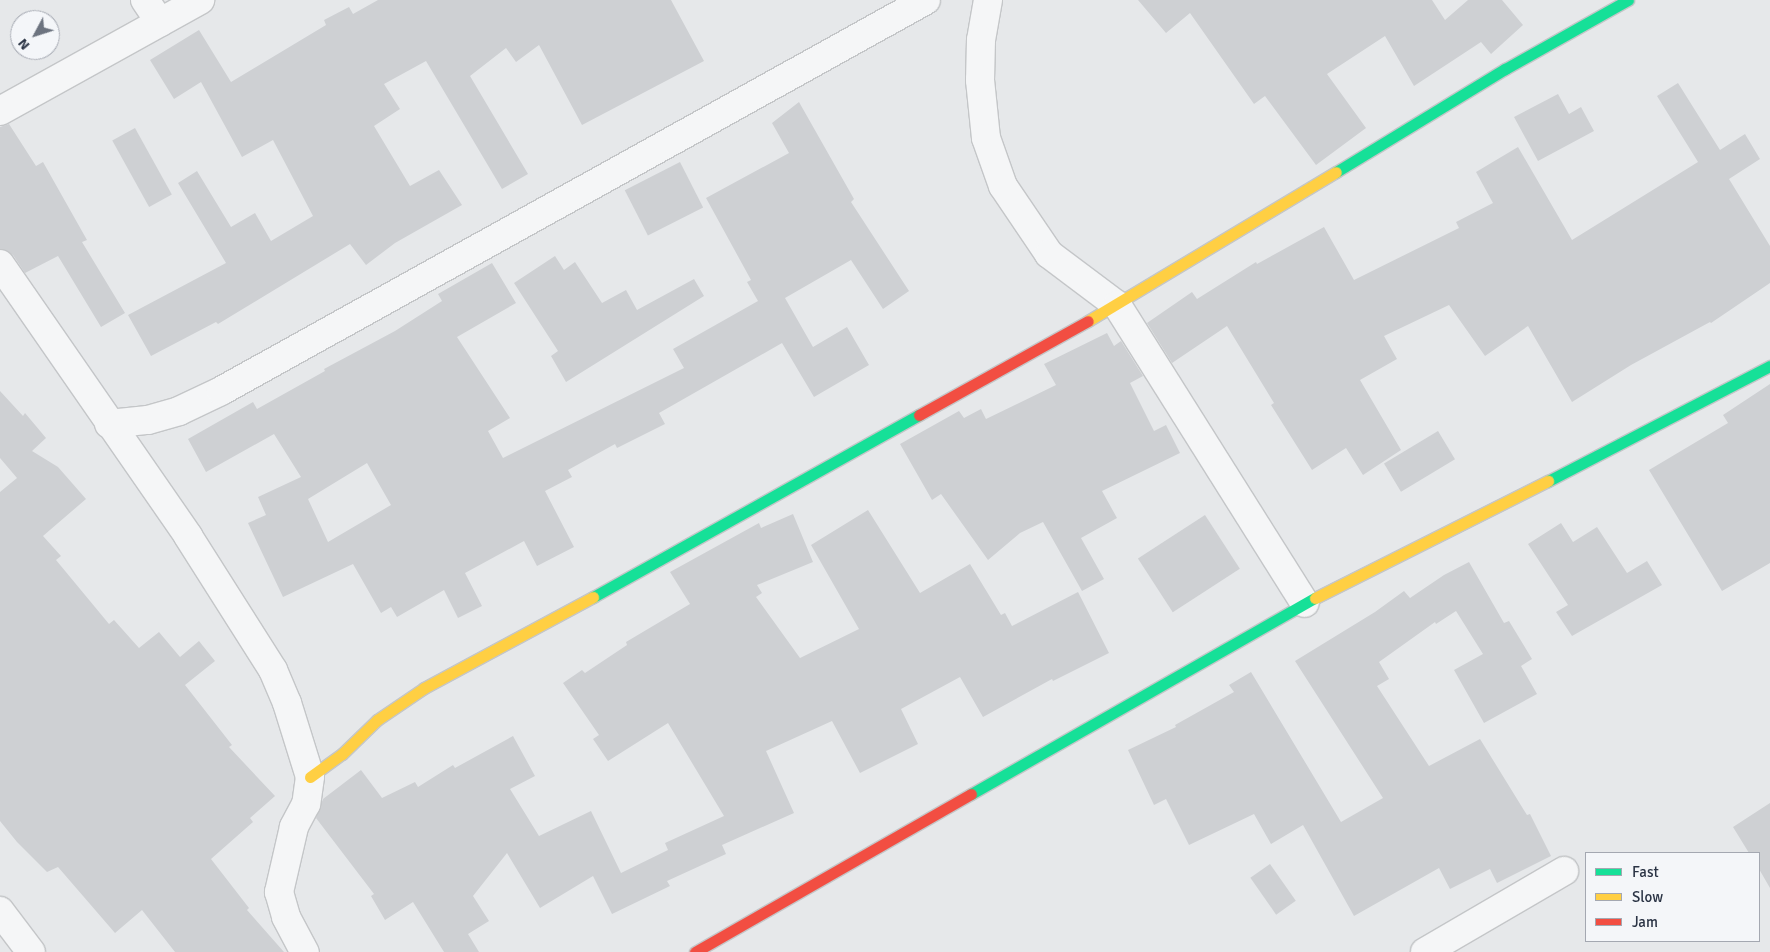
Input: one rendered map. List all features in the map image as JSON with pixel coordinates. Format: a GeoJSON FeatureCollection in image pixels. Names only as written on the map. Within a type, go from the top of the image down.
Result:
{"type":"FeatureCollection","features":[{"type":"Feature","properties":{"kind":"street"},"geometry":{"type":"LineString","coordinates":[[145,0],[160,22]]}},
{"type":"Feature","properties":{"kind":"street"},"geometry":{"type":"LineString","coordinates":[[0,111],[200,0]]}},
{"type":"Feature","properties":{"kind":"street"},"geometry":{"type":"LineString","coordinates":[[109,424],[148,420],[171,414],[221,391],[926,0]]}},
{"type":"Feature","properties":{"kind":"street"},"geometry":{"type":"LineString","coordinates":[[988,0],[981,40],[980,80],[986,138],[1003,186],[1049,254],[1117,305],[1305,603]]}},
{"type":"Feature","properties":{"kind":"street"},"geometry":{"type":"LineString","coordinates":[[310,776],[342,754],[377,720],[424,688],[556,618],[1117,305],[1505,69],[1628,0]]}},
{"type":"Feature","properties":{"kind":"street"},"geometry":{"type":"LineString","coordinates":[[0,264],[188,536],[273,670],[287,702],[310,776],[306,804],[294,827],[279,892],[286,917],[305,952]]}},
{"type":"Feature","properties":{"kind":"street"},"geometry":{"type":"LineString","coordinates":[[695,952],[1305,603],[1481,516],[1770,366]]}},
{"type":"Feature","properties":{"kind":"street"},"geometry":{"type":"LineString","coordinates":[[1425,952],[1564,871]]}},
{"type":"Feature","properties":{"kind":"street"},"geometry":{"type":"LineString","coordinates":[[0,912],[31,952]]}},
{"type":"Feature","properties":{"kind":"building"},"geometry":{"type":"Polygon","coordinates":[[[378,0],[671,0],[704,61],[582,125],[539,45],[516,62],[506,48],[470,76],[528,174],[502,189],[426,61],[384,84],[400,109],[374,126],[410,186],[439,170],[462,205],[395,243],[366,265],[350,244],[218,324],[216,322],[151,356],[128,315],[226,263],[178,183],[197,171],[231,227],[255,213],[271,241],[313,216],[273,140],[242,157],[201,82],[174,99],[150,60],[199,30],[231,82],[326,25],[324,20],[349,7],[353,14],[378,0]]]}},
{"type":"Feature","properties":{"kind":"building"},"geometry":{"type":"Polygon","coordinates":[[[1138,0],[1432,0],[1445,20],[1468,0],[1502,0],[1523,25],[1491,54],[1481,42],[1414,86],[1385,36],[1327,74],[1366,128],[1316,165],[1265,96],[1254,104],[1190,13],[1166,33],[1138,0]]]}},
{"type":"Feature","properties":{"kind":"building"},"geometry":{"type":"Polygon","coordinates":[[[1678,83],[1720,150],[1745,134],[1760,159],[1729,179],[1770,246],[1770,283],[1711,323],[1631,365],[1572,402],[1528,326],[1485,356],[1449,305],[1384,336],[1397,359],[1360,380],[1401,450],[1363,475],[1346,448],[1312,470],[1271,405],[1274,403],[1227,326],[1172,363],[1147,323],[1192,292],[1197,299],[1256,262],[1257,264],[1324,227],[1354,280],[1459,228],[1456,222],[1493,203],[1476,172],[1518,147],[1572,240],[1698,162],[1657,96],[1678,83]]]}},
{"type":"Feature","properties":{"kind":"building"},"geometry":{"type":"Polygon","coordinates":[[[1558,94],[1569,114],[1581,107],[1594,131],[1538,161],[1514,117],[1558,94]]]}},
{"type":"Feature","properties":{"kind":"building"},"geometry":{"type":"Polygon","coordinates":[[[799,102],[854,199],[851,202],[909,291],[883,309],[851,260],[785,298],[813,347],[847,327],[869,365],[814,397],[782,343],[659,413],[665,424],[617,448],[615,444],[568,470],[572,477],[545,491],[574,547],[537,566],[524,541],[465,573],[482,606],[458,618],[444,590],[397,617],[391,607],[381,613],[353,564],[283,597],[248,523],[266,515],[258,497],[301,477],[274,434],[206,472],[188,439],[253,402],[257,409],[325,371],[324,369],[395,331],[442,301],[438,294],[492,263],[516,303],[457,337],[510,418],[488,431],[503,458],[684,368],[673,349],[758,301],[747,282],[751,280],[706,198],[789,153],[772,123],[799,102]],[[367,463],[308,499],[328,542],[391,505],[367,463]]]}},
{"type":"Feature","properties":{"kind":"building"},"geometry":{"type":"Polygon","coordinates":[[[9,124],[36,166],[43,162],[87,240],[82,242],[125,313],[101,327],[58,256],[25,273],[13,255],[0,249],[0,127],[9,124]]]}},
{"type":"Feature","properties":{"kind":"building"},"geometry":{"type":"Polygon","coordinates":[[[135,128],[172,194],[149,207],[112,141],[135,128]]]}},
{"type":"Feature","properties":{"kind":"building"},"geometry":{"type":"Polygon","coordinates":[[[680,162],[703,207],[648,236],[625,190],[680,162]]]}},
{"type":"Feature","properties":{"kind":"building"},"geometry":{"type":"Polygon","coordinates":[[[555,256],[564,270],[575,262],[602,303],[626,290],[637,310],[694,279],[704,296],[566,382],[551,356],[558,351],[514,283],[555,256]]]}},
{"type":"Feature","properties":{"kind":"building"},"geometry":{"type":"Polygon","coordinates":[[[1107,333],[1114,346],[1121,341],[1143,376],[1130,383],[1154,431],[1166,425],[1180,453],[1102,491],[1117,518],[1081,538],[1104,579],[1082,591],[1043,522],[1020,533],[988,560],[941,494],[932,500],[900,444],[959,411],[964,418],[981,409],[986,419],[1056,385],[1044,364],[1107,333]]]}},
{"type":"Feature","properties":{"kind":"building"},"geometry":{"type":"Polygon","coordinates":[[[1770,384],[1770,563],[1722,591],[1649,470],[1728,423],[1723,415],[1770,384]]]}},
{"type":"Feature","properties":{"kind":"building"},"geometry":{"type":"Polygon","coordinates":[[[0,391],[23,416],[25,413],[46,438],[32,451],[58,467],[86,499],[43,536],[61,556],[56,560],[109,624],[114,620],[139,648],[159,632],[180,657],[199,641],[215,661],[185,685],[232,745],[229,747],[275,796],[250,818],[253,822],[211,859],[249,908],[247,910],[284,952],[175,952],[142,910],[115,933],[58,867],[47,872],[17,842],[0,821],[0,492],[17,478],[0,458],[0,391]]]}},
{"type":"Feature","properties":{"kind":"building"},"geometry":{"type":"Polygon","coordinates":[[[1438,431],[1455,459],[1401,492],[1384,463],[1438,431]]]}},
{"type":"Feature","properties":{"kind":"building"},"geometry":{"type":"Polygon","coordinates":[[[868,510],[920,593],[970,564],[1001,615],[1005,613],[1012,626],[1078,592],[1109,653],[1053,681],[1052,679],[983,717],[960,677],[901,709],[918,744],[860,773],[832,721],[766,751],[794,813],[722,845],[726,854],[667,881],[670,886],[612,914],[593,876],[540,908],[507,853],[473,896],[489,921],[468,934],[479,952],[444,952],[413,902],[385,920],[371,896],[374,894],[316,818],[323,799],[361,770],[382,798],[415,782],[418,787],[453,765],[455,768],[513,736],[535,776],[510,789],[539,836],[591,811],[621,873],[668,850],[665,843],[724,816],[668,723],[608,761],[593,739],[599,735],[563,683],[582,670],[585,673],[627,645],[626,642],[690,604],[670,572],[759,523],[761,528],[793,514],[813,562],[757,585],[762,593],[756,597],[800,658],[859,629],[811,545],[868,510]]]}},
{"type":"Feature","properties":{"kind":"building"},"geometry":{"type":"Polygon","coordinates":[[[1205,515],[1240,569],[1173,612],[1138,559],[1205,515]]]}},
{"type":"Feature","properties":{"kind":"building"},"geometry":{"type":"Polygon","coordinates":[[[1561,523],[1573,542],[1597,527],[1627,573],[1647,561],[1662,585],[1572,636],[1556,612],[1568,605],[1528,544],[1561,523]]]}},
{"type":"Feature","properties":{"kind":"building"},"geometry":{"type":"Polygon","coordinates":[[[1469,562],[1504,623],[1509,621],[1532,659],[1521,666],[1537,694],[1484,723],[1454,670],[1483,654],[1456,611],[1436,624],[1435,622],[1379,662],[1389,679],[1377,686],[1429,766],[1480,739],[1527,815],[1530,814],[1551,856],[1497,883],[1490,869],[1450,889],[1439,868],[1354,916],[1303,825],[1271,844],[1254,814],[1189,845],[1166,799],[1154,805],[1128,750],[1176,727],[1175,725],[1234,692],[1229,685],[1251,672],[1341,822],[1383,798],[1295,661],[1375,612],[1404,591],[1410,598],[1444,575],[1469,562]]]}},
{"type":"Feature","properties":{"kind":"building"},"geometry":{"type":"Polygon","coordinates":[[[1770,803],[1770,888],[1760,871],[1760,852],[1748,852],[1733,827],[1770,803]]]}},
{"type":"Feature","properties":{"kind":"building"},"geometry":{"type":"Polygon","coordinates":[[[1270,864],[1296,901],[1276,915],[1250,878],[1270,864]]]}},
{"type":"Feature","properties":{"kind":"traffic: fast"},"geometry":{"type":"LineString","coordinates":[[1336,172],[1505,69],[1628,0]]}},
{"type":"Feature","properties":{"kind":"traffic: fast"},"geometry":{"type":"LineString","coordinates":[[1548,481],[1770,366]]}},
{"type":"Feature","properties":{"kind":"traffic: fast"},"geometry":{"type":"LineString","coordinates":[[593,597],[919,415]]}},
{"type":"Feature","properties":{"kind":"traffic: fast"},"geometry":{"type":"LineString","coordinates":[[971,794],[1315,598]]}},
{"type":"Feature","properties":{"kind":"traffic: slow"},"geometry":{"type":"LineString","coordinates":[[1088,321],[1336,172]]}},
{"type":"Feature","properties":{"kind":"traffic: slow"},"geometry":{"type":"LineString","coordinates":[[1315,598],[1548,481]]}},
{"type":"Feature","properties":{"kind":"traffic: slow"},"geometry":{"type":"LineString","coordinates":[[310,777],[342,754],[377,720],[424,688],[593,597]]}},
{"type":"Feature","properties":{"kind":"traffic: jam"},"geometry":{"type":"LineString","coordinates":[[919,415],[1088,321]]}},
{"type":"Feature","properties":{"kind":"traffic: jam"},"geometry":{"type":"LineString","coordinates":[[695,952],[971,794]]}}]}
